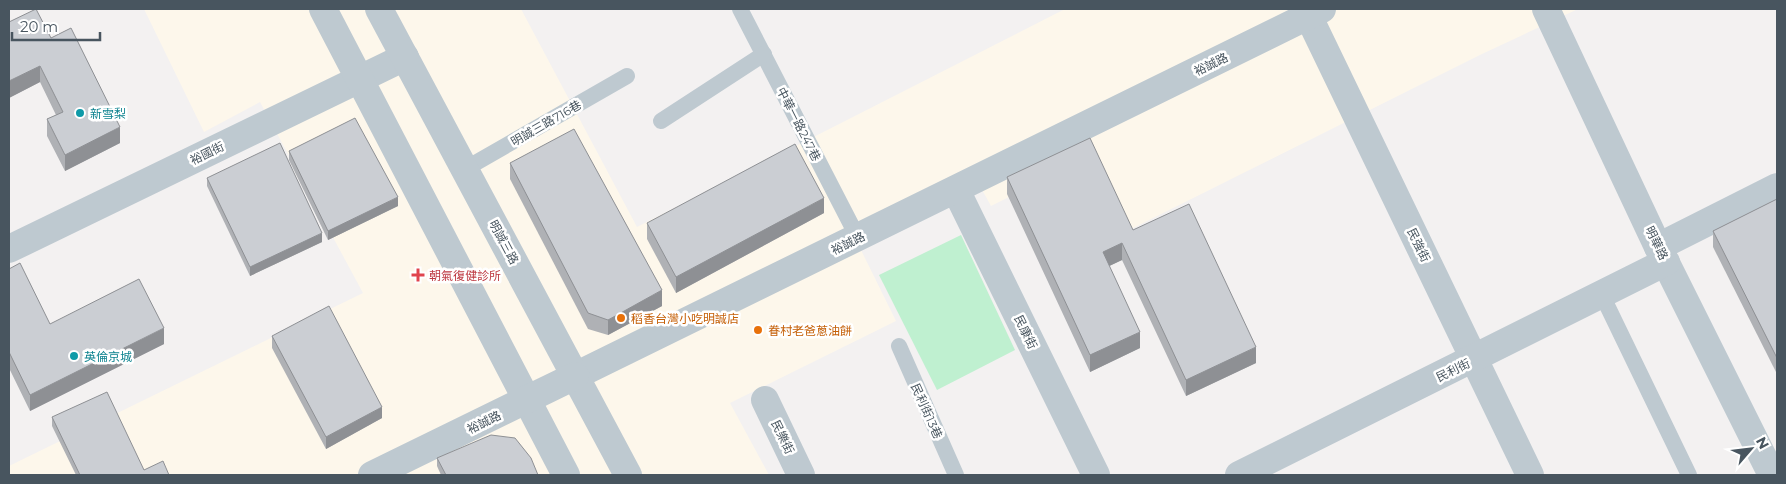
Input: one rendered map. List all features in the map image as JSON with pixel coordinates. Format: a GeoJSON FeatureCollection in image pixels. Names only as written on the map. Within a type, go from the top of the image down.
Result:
{"type":"FeatureCollection","features":[{"type":"Feature","properties":{"kind":"street"},"geometry":{"type":"LineString","coordinates":[[323,9],[566,475]]}},
{"type":"Feature","properties":{"kind":"street","name":"明誠三路"},"geometry":{"type":"LineString","coordinates":[[379,9],[628,475]]}},
{"type":"Feature","properties":{"kind":"street","name":"明華路"},"geometry":{"type":"LineString","coordinates":[[1546,9],[1662,255],[1767,439],[1772,475]]}},
{"type":"Feature","properties":{"kind":"street","name":"裕誠路"},"geometry":{"type":"LineString","coordinates":[[372,475],[956,190],[1315,12]]}},
{"type":"Feature","properties":{"kind":"street","name":"民強街"},"geometry":{"type":"LineString","coordinates":[[1315,12],[1474,359],[1530,475]]}},
{"type":"Feature","properties":{"kind":"street","name":"裕國街"},"geometry":{"type":"LineString","coordinates":[[9,249],[405,57]]}},
{"type":"Feature","properties":{"kind":"street","name":"民利街"},"geometry":{"type":"LineString","coordinates":[[1239,475],[1602,294],[1662,255],[1777,187]]}},
{"type":"Feature","properties":{"kind":"street","name":"民康街"},"geometry":{"type":"LineString","coordinates":[[956,190],[1096,475]]}},
{"type":"Feature","properties":{"kind":"street","name":"民樂街"},"geometry":{"type":"LineString","coordinates":[[764,400],[801,475]]}},
{"type":"Feature","properties":{"kind":"lane","name":"中華一路247巷"},"geometry":{"type":"LineString","coordinates":[[740,9],[858,238]]}},
{"type":"Feature","properties":{"kind":"lane"},"geometry":{"type":"LineString","coordinates":[[660,122],[764,54]]}},
{"type":"Feature","properties":{"kind":"lane","name":"明誠三路716巷"},"geometry":{"type":"LineString","coordinates":[[465,169],[627,76]]}},
{"type":"Feature","properties":{"kind":"lane"},"geometry":{"type":"LineString","coordinates":[[1602,294],[1689,475]]}},
{"type":"Feature","properties":{"kind":"lane","name":"民利街13巷"},"geometry":{"type":"LineString","coordinates":[[898,346],[956,475]]}},
{"type":"Feature","properties":{"kind":"shaded area"},"geometry":{"type":"Polygon","coordinates":[[[144,9],[521,9],[637,227],[1065,9],[1578,9],[1482,54],[1093,248],[1057,173],[991,206],[980,186],[861,250],[896,321],[730,403],[769,475],[9,475],[9,466],[363,293],[260,102],[204,132],[144,9]]]}},
{"type":"Feature","properties":{"kind":"green space"},"geometry":{"type":"Polygon","coordinates":[[[961,235],[1015,350],[937,390],[879,275],[961,235]]]}},
{"type":"Feature","properties":{"kind":"building","name":"新雪梨"},"geometry":{"type":"Polygon","coordinates":[[[36,9],[51,38],[71,28],[120,127],[65,155],[47,119],[63,112],[40,66],[9,81],[9,22],[36,9]]]}},
{"type":"Feature","properties":{"kind":"building"},"geometry":{"type":"Polygon","coordinates":[[[355,118],[398,197],[328,231],[289,151],[355,118]]]}},
{"type":"Feature","properties":{"kind":"building"},"geometry":{"type":"Polygon","coordinates":[[[574,129],[662,290],[608,320],[588,313],[510,163],[574,129]]]}},
{"type":"Feature","properties":{"kind":"building"},"geometry":{"type":"Polygon","coordinates":[[[1090,138],[1133,230],[1189,204],[1256,347],[1186,380],[1122,243],[1103,252],[1140,332],[1090,355],[1007,177],[1090,138]]]}},
{"type":"Feature","properties":{"kind":"building"},"geometry":{"type":"Polygon","coordinates":[[[280,143],[322,233],[250,267],[207,178],[280,143]]]}},
{"type":"Feature","properties":{"kind":"building"},"geometry":{"type":"Polygon","coordinates":[[[795,144],[824,198],[676,277],[647,223],[795,144]]]}},
{"type":"Feature","properties":{"kind":"building"},"geometry":{"type":"Polygon","coordinates":[[[1777,199],[1777,358],[1713,231],[1777,199]]]}},
{"type":"Feature","properties":{"kind":"building","name":"英倫京城"},"geometry":{"type":"Polygon","coordinates":[[[20,263],[50,324],[139,279],[164,328],[30,395],[9,352],[9,269],[20,263]]]}},
{"type":"Feature","properties":{"kind":"building"},"geometry":{"type":"Polygon","coordinates":[[[329,306],[382,407],[326,437],[272,336],[329,306]]]}},
{"type":"Feature","properties":{"kind":"building"},"geometry":{"type":"Polygon","coordinates":[[[107,392],[144,470],[163,461],[169,475],[80,475],[52,417],[107,392]]]}},
{"type":"Feature","properties":{"kind":"building"},"geometry":{"type":"Polygon","coordinates":[[[491,435],[515,438],[531,458],[538,475],[446,475],[437,458],[491,435]]]}},
{"type":"Feature","properties":{"kind":"place","name":"新雪梨"},"geometry":{"type":"Point","coordinates":[80,113]}},
{"type":"Feature","properties":{"kind":"place","name":"朝氣復健診所"},"geometry":{"type":"Point","coordinates":[418,275]}},
{"type":"Feature","properties":{"kind":"place","name":"稻香台灣小吃明誠店"},"geometry":{"type":"Point","coordinates":[621,318]}},
{"type":"Feature","properties":{"kind":"place","name":"眷村老爸蔥油餅"},"geometry":{"type":"Point","coordinates":[758,330]}},
{"type":"Feature","properties":{"kind":"place","name":"英倫京城"},"geometry":{"type":"Point","coordinates":[74,356]}}]}
